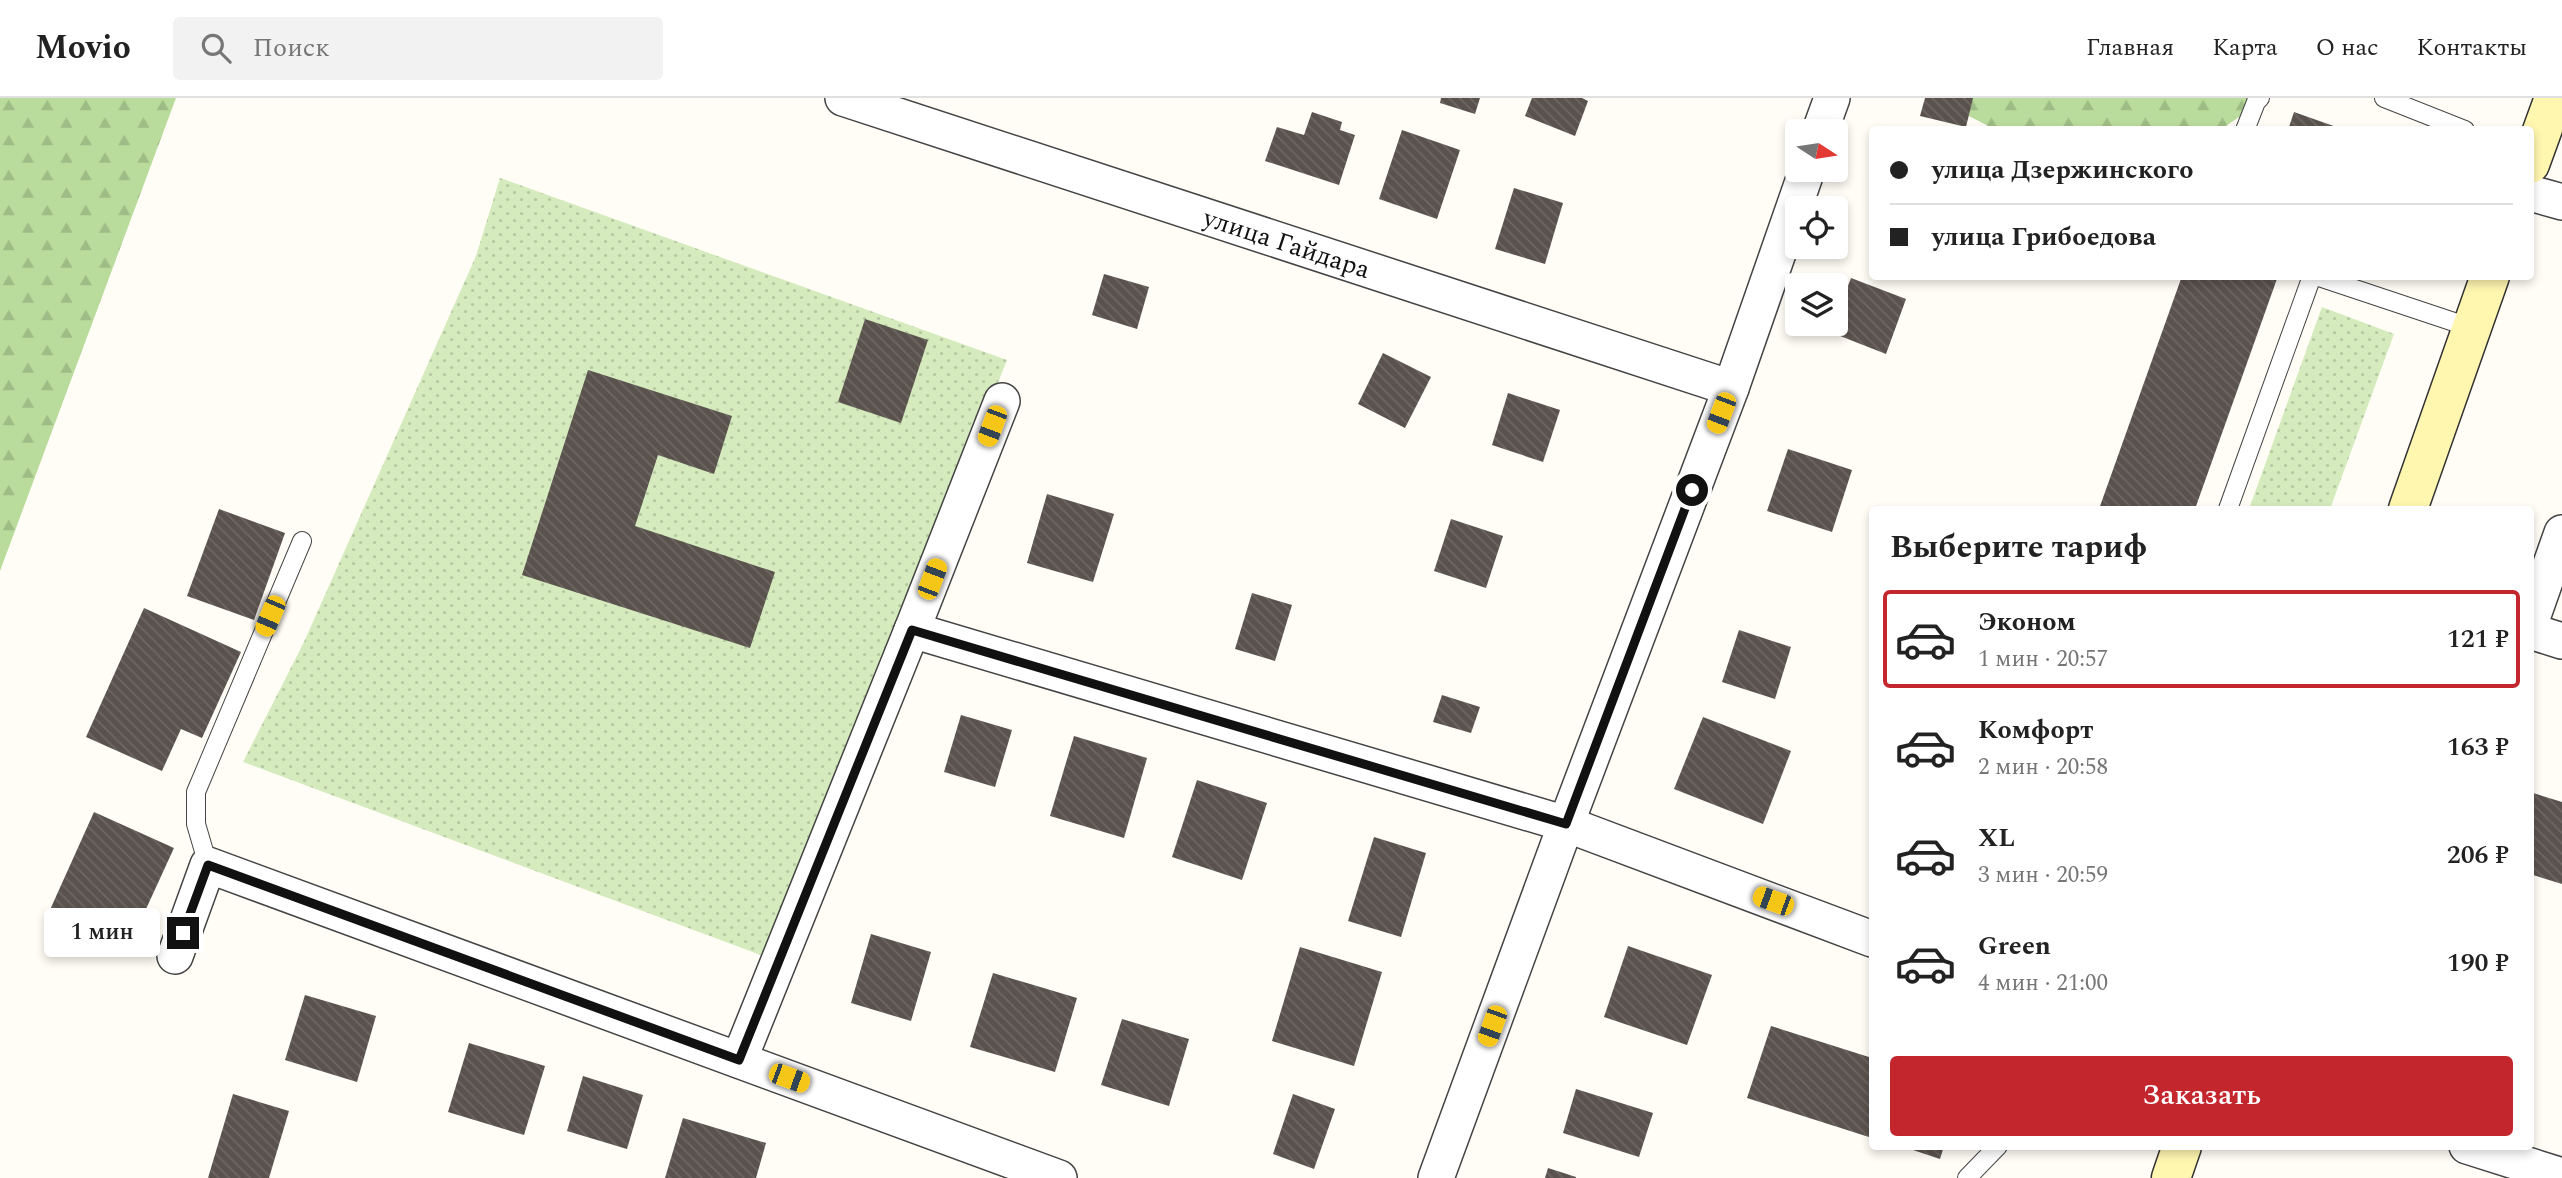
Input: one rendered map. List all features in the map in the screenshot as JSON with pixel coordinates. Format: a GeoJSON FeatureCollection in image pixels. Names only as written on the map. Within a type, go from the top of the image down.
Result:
{"type":"FeatureCollection","features":[{"type":"Feature","properties":{"kind":"street","name":"улица Гайдара"},"geometry":{"type":"LineString","coordinates":[[843,98],[1731,388]]}},
{"type":"Feature","properties":{"kind":"street"},"geometry":{"type":"LineString","coordinates":[[1824,119],[1832,98]]}},
{"type":"Feature","properties":{"kind":"street"},"geometry":{"type":"LineString","coordinates":[[2534,160],[2554,98]]}},
{"type":"Feature","properties":{"kind":"street"},"geometry":{"type":"LineString","coordinates":[[2534,172],[2562,202]]}},
{"type":"Feature","properties":{"kind":"street"},"geometry":{"type":"LineString","coordinates":[[1436,1178],[1731,388],[1803,182]]}},
{"type":"Feature","properties":{"kind":"street"},"geometry":{"type":"LineString","coordinates":[[2409,506],[2489,280]]}},
{"type":"Feature","properties":{"kind":"street"},"geometry":{"type":"LineString","coordinates":[[739,1060],[1002,401]]}},
{"type":"Feature","properties":{"kind":"street"},"geometry":{"type":"LineString","coordinates":[[2534,613],[2562,533]]}},
{"type":"Feature","properties":{"kind":"street"},"geometry":{"type":"LineString","coordinates":[[912,630],[1566,824],[1869,938]]}},
{"type":"Feature","properties":{"kind":"street"},"geometry":{"type":"LineString","coordinates":[[2534,632],[2562,641]]}},
{"type":"Feature","properties":{"kind":"street"},"geometry":{"type":"LineString","coordinates":[[175,956],[208,865],[1059,1178]]}},
{"type":"Feature","properties":{"kind":"street"},"geometry":{"type":"LineString","coordinates":[[2171,1178],[2181,1150]]}},
{"type":"Feature","properties":{"kind":"street"},"geometry":{"type":"LineString","coordinates":[[2479,1150],[2562,1177]]}},
{"type":"Feature","properties":{"kind":"lane"},"geometry":{"type":"LineString","coordinates":[[2247,126],[2260,98]]}},
{"type":"Feature","properties":{"kind":"lane"},"geometry":{"type":"LineString","coordinates":[[2384,98],[2455,126]]}},
{"type":"Feature","properties":{"kind":"lane"},"geometry":{"type":"LineString","coordinates":[[2229,506],[2313,280]]}},
{"type":"Feature","properties":{"kind":"lane"},"geometry":{"type":"LineString","coordinates":[[2326,280],[2472,328]]}},
{"type":"Feature","properties":{"kind":"lane"},"geometry":{"type":"LineString","coordinates":[[208,865],[196,824],[196,792],[302,541]]}},
{"type":"Feature","properties":{"kind":"lane"},"geometry":{"type":"LineString","coordinates":[[1967,1178],[1994,1150]]}},
{"type":"Feature","properties":{"kind":"green space"},"geometry":{"type":"Polygon","coordinates":[[[0,98],[176,98],[0,571],[0,98]]]}},
{"type":"Feature","properties":{"kind":"green space"},"geometry":{"type":"Polygon","coordinates":[[[1934,98],[2256,98],[2242,115],[2226,126],[1988,126],[1934,98]]]}},
{"type":"Feature","properties":{"kind":"green space"},"geometry":{"type":"Polygon","coordinates":[[[500,178],[1007,360],[769,958],[243,762],[304,642],[476,256],[500,178]]]}},
{"type":"Feature","properties":{"kind":"green space"},"geometry":{"type":"Polygon","coordinates":[[[2322,307],[2394,334],[2331,506],[2250,506],[2322,307]]]}},
{"type":"Feature","properties":{"kind":"building"},"geometry":{"type":"Polygon","coordinates":[[[1441,98],[1480,98],[1475,114],[1440,103],[1441,98]]]}},
{"type":"Feature","properties":{"kind":"building"},"geometry":{"type":"Polygon","coordinates":[[[1532,98],[1582,98],[1588,101],[1575,136],[1525,116],[1532,98]]]}},
{"type":"Feature","properties":{"kind":"building"},"geometry":{"type":"Polygon","coordinates":[[[1925,98],[1973,98],[1966,126],[1920,116],[1925,98]]]}},
{"type":"Feature","properties":{"kind":"building"},"geometry":{"type":"Polygon","coordinates":[[[1312,112],[1342,122],[1340,130],[1355,135],[1339,185],[1265,161],[1277,127],[1304,135],[1312,112]]]}},
{"type":"Feature","properties":{"kind":"building"},"geometry":{"type":"Polygon","coordinates":[[[2294,112],[2334,126],[2289,126],[2294,112]]]}},
{"type":"Feature","properties":{"kind":"building"},"geometry":{"type":"Polygon","coordinates":[[[1402,130],[1460,150],[1437,219],[1379,199],[1402,130]]]}},
{"type":"Feature","properties":{"kind":"building"},"geometry":{"type":"Polygon","coordinates":[[[1514,188],[1563,203],[1545,264],[1495,249],[1514,188]]]}},
{"type":"Feature","properties":{"kind":"building"},"geometry":{"type":"Polygon","coordinates":[[[1104,274],[1149,287],[1137,329],[1092,315],[1104,274]]]}},
{"type":"Feature","properties":{"kind":"building"},"geometry":{"type":"Polygon","coordinates":[[[1851,278],[1906,299],[1886,354],[1840,336],[1848,336],[1848,286],[1851,278]]]}},
{"type":"Feature","properties":{"kind":"building"},"geometry":{"type":"Polygon","coordinates":[[[2181,280],[2277,280],[2196,506],[2100,506],[2181,280]]]}},
{"type":"Feature","properties":{"kind":"building"},"geometry":{"type":"Polygon","coordinates":[[[865,319],[928,340],[901,423],[838,402],[865,319]]]}},
{"type":"Feature","properties":{"kind":"building"},"geometry":{"type":"Polygon","coordinates":[[[1383,353],[1431,377],[1405,428],[1358,404],[1383,353]]]}},
{"type":"Feature","properties":{"kind":"building"},"geometry":{"type":"Polygon","coordinates":[[[588,370],[732,416],[714,474],[658,455],[635,526],[775,572],[750,648],[522,575],[588,370]]]}},
{"type":"Feature","properties":{"kind":"building"},"geometry":{"type":"Polygon","coordinates":[[[1508,393],[1560,410],[1543,462],[1492,445],[1508,393]]]}},
{"type":"Feature","properties":{"kind":"building"},"geometry":{"type":"Polygon","coordinates":[[[1788,449],[1852,470],[1832,532],[1767,511],[1788,449]]]}},
{"type":"Feature","properties":{"kind":"building"},"geometry":{"type":"Polygon","coordinates":[[[1047,494],[1114,514],[1093,582],[1027,563],[1047,494]]]}},
{"type":"Feature","properties":{"kind":"building"},"geometry":{"type":"Polygon","coordinates":[[[219,509],[285,533],[254,620],[187,596],[219,509]]]}},
{"type":"Feature","properties":{"kind":"building"},"geometry":{"type":"Polygon","coordinates":[[[1451,519],[1503,536],[1486,588],[1434,571],[1451,519]]]}},
{"type":"Feature","properties":{"kind":"building"},"geometry":{"type":"Polygon","coordinates":[[[1252,593],[1292,605],[1275,661],[1235,649],[1252,593]]]}},
{"type":"Feature","properties":{"kind":"building"},"geometry":{"type":"Polygon","coordinates":[[[144,608],[241,652],[202,738],[181,729],[162,771],[86,737],[144,608]]]}},
{"type":"Feature","properties":{"kind":"building"},"geometry":{"type":"Polygon","coordinates":[[[1739,630],[1791,647],[1775,699],[1722,682],[1739,630]]]}},
{"type":"Feature","properties":{"kind":"building"},"geometry":{"type":"Polygon","coordinates":[[[1442,695],[1480,707],[1471,733],[1433,722],[1442,695]]]}},
{"type":"Feature","properties":{"kind":"building"},"geometry":{"type":"Polygon","coordinates":[[[961,715],[1012,730],[995,787],[944,772],[961,715]]]}},
{"type":"Feature","properties":{"kind":"building"},"geometry":{"type":"Polygon","coordinates":[[[1703,717],[1791,751],[1763,824],[1674,789],[1703,717]]]}},
{"type":"Feature","properties":{"kind":"building"},"geometry":{"type":"Polygon","coordinates":[[[1074,736],[1147,758],[1124,838],[1050,816],[1074,736]]]}},
{"type":"Feature","properties":{"kind":"building"},"geometry":{"type":"Polygon","coordinates":[[[1197,780],[1267,803],[1242,880],[1172,857],[1197,780]]]}},
{"type":"Feature","properties":{"kind":"building"},"geometry":{"type":"Polygon","coordinates":[[[2534,793],[2562,802],[2562,884],[2534,875],[2534,793]]]}},
{"type":"Feature","properties":{"kind":"building"},"geometry":{"type":"Polygon","coordinates":[[[94,812],[174,848],[129,946],[49,912],[94,812]]]}},
{"type":"Feature","properties":{"kind":"building"},"geometry":{"type":"Polygon","coordinates":[[[1374,837],[1426,853],[1401,937],[1348,921],[1374,837]]]}},
{"type":"Feature","properties":{"kind":"building"},"geometry":{"type":"Polygon","coordinates":[[[871,934],[931,952],[911,1021],[851,1003],[871,934]]]}},
{"type":"Feature","properties":{"kind":"building"},"geometry":{"type":"Polygon","coordinates":[[[1628,946],[1712,975],[1687,1045],[1604,1017],[1628,946]]]}},
{"type":"Feature","properties":{"kind":"building"},"geometry":{"type":"Polygon","coordinates":[[[1300,947],[1382,972],[1354,1066],[1272,1041],[1300,947]]]}},
{"type":"Feature","properties":{"kind":"building"},"geometry":{"type":"Polygon","coordinates":[[[993,973],[1077,998],[1055,1072],[970,1047],[993,973]]]}},
{"type":"Feature","properties":{"kind":"building"},"geometry":{"type":"Polygon","coordinates":[[[305,995],[376,1016],[357,1082],[285,1060],[305,995]]]}},
{"type":"Feature","properties":{"kind":"building"},"geometry":{"type":"Polygon","coordinates":[[[1122,1019],[1189,1039],[1169,1106],[1101,1085],[1122,1019]]]}},
{"type":"Feature","properties":{"kind":"building"},"geometry":{"type":"Polygon","coordinates":[[[1771,1026],[1869,1057],[1869,1137],[1747,1098],[1771,1026]]]}},
{"type":"Feature","properties":{"kind":"building"},"geometry":{"type":"Polygon","coordinates":[[[469,1043],[545,1066],[524,1135],[448,1112],[469,1043]]]}},
{"type":"Feature","properties":{"kind":"building"},"geometry":{"type":"Polygon","coordinates":[[[583,1076],[643,1095],[627,1149],[567,1131],[583,1076]]]}},
{"type":"Feature","properties":{"kind":"building"},"geometry":{"type":"Polygon","coordinates":[[[1576,1089],[1653,1113],[1639,1157],[1563,1133],[1576,1089]]]}},
{"type":"Feature","properties":{"kind":"building"},"geometry":{"type":"Polygon","coordinates":[[[233,1094],[289,1111],[269,1178],[208,1178],[233,1094]]]}},
{"type":"Feature","properties":{"kind":"building"},"geometry":{"type":"Polygon","coordinates":[[[1293,1094],[1335,1109],[1314,1169],[1273,1154],[1293,1094]]]}},
{"type":"Feature","properties":{"kind":"building"},"geometry":{"type":"Polygon","coordinates":[[[683,1118],[766,1143],[756,1178],[665,1178],[683,1118]]]}},
{"type":"Feature","properties":{"kind":"building"},"geometry":{"type":"Polygon","coordinates":[[[1913,1150],[1943,1150],[1940,1159],[1913,1150]]]}},
{"type":"Feature","properties":{"kind":"building"},"geometry":{"type":"Polygon","coordinates":[[[1548,1168],[1576,1177],[1576,1178],[1545,1178],[1548,1168]]]}},
{"type":"Feature","properties":{"kind":"route"},"geometry":{"type":"LineString","coordinates":[[183,933],[208,865],[739,1060],[912,630],[1566,824],[1692,490]]}}]}
